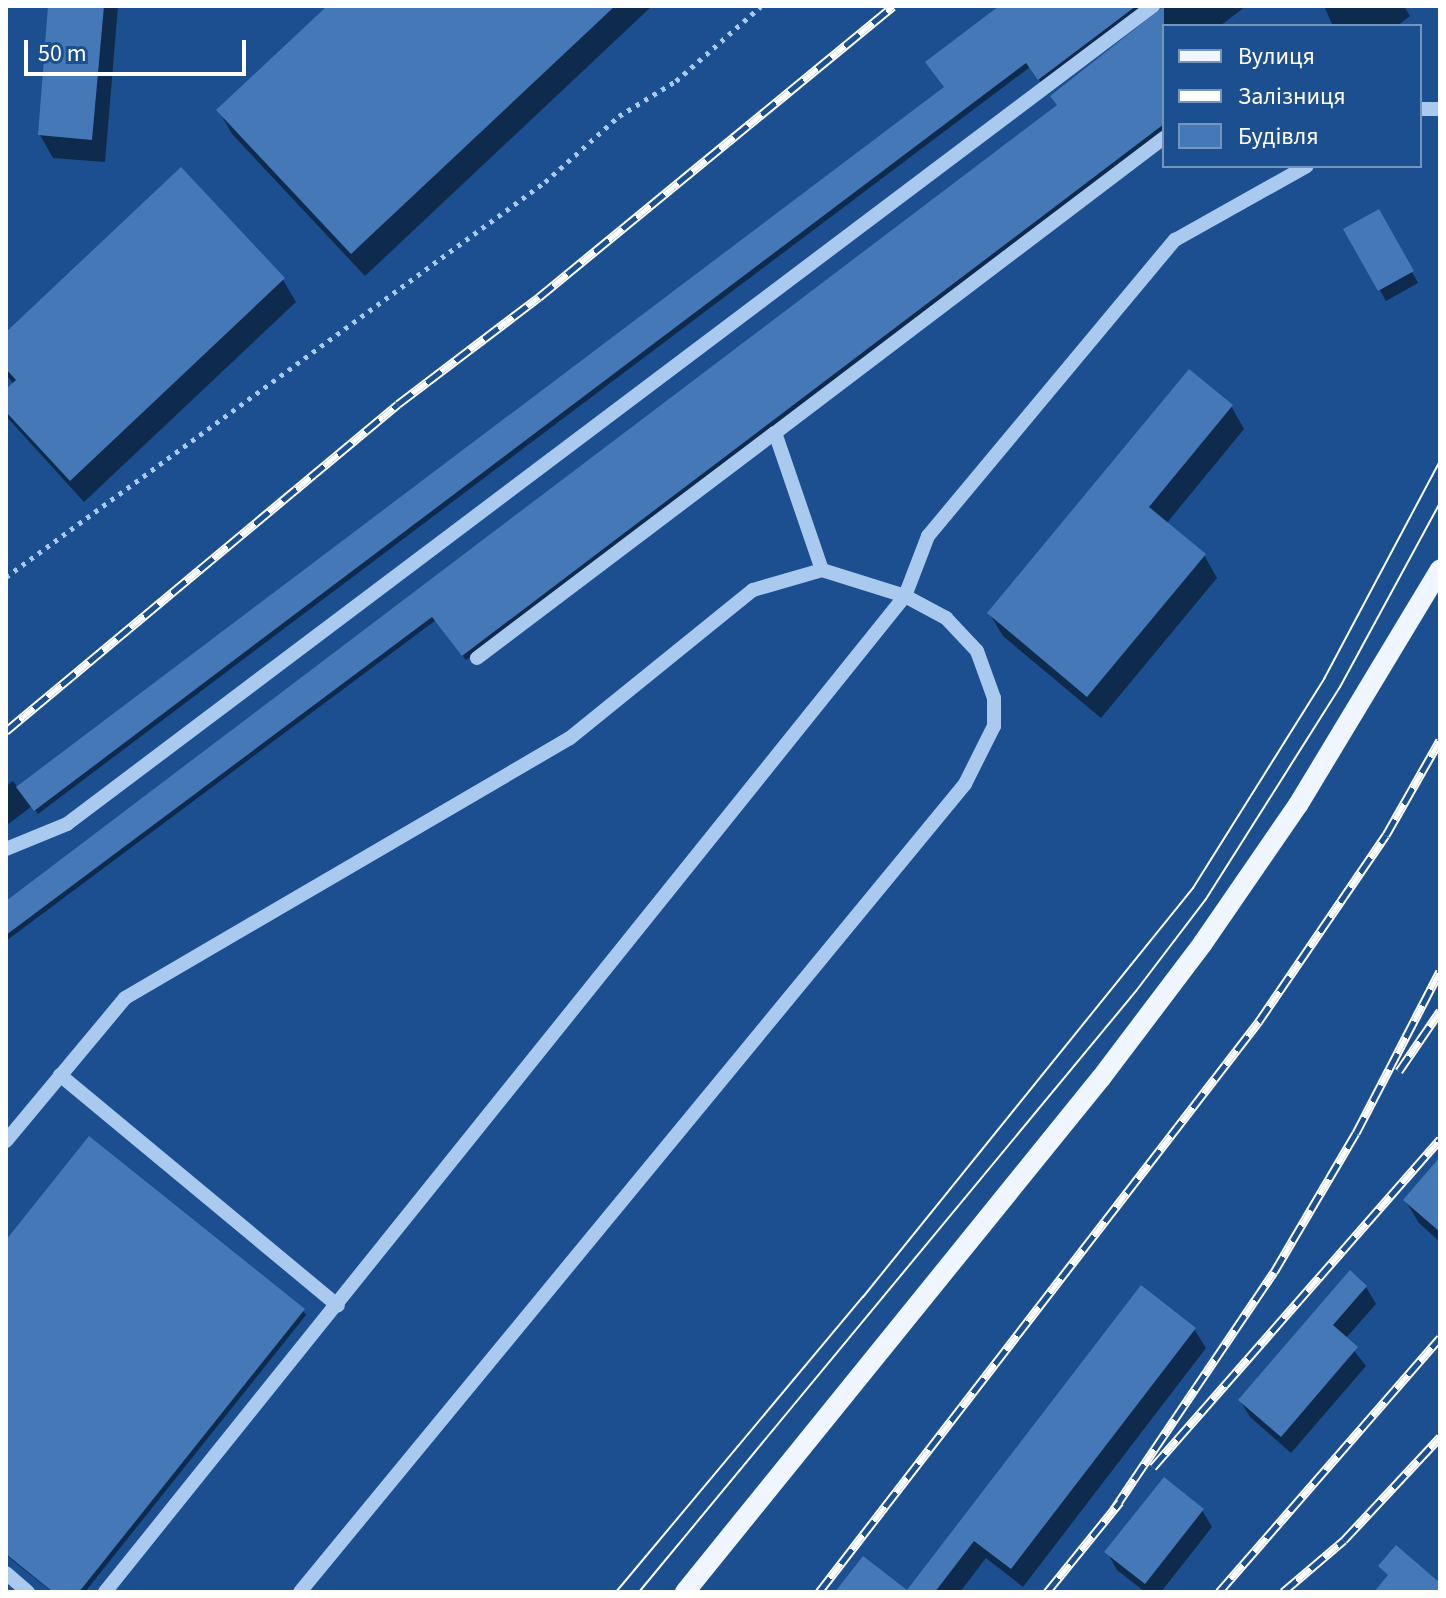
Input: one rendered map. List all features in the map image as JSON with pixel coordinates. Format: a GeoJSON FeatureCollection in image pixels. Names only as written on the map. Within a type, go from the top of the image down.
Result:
{"type":"FeatureCollection","features":[{"type":"Feature","properties":{"kind":"main road"},"geometry":{"type":"LineString","coordinates":[[685,1592],[1101,1078],[1203,943],[1298,805],[1440,570]]}},
{"type":"Feature","properties":{"kind":"lane"},"geometry":{"type":"LineString","coordinates":[[6,849],[67,824],[1153,6]]}},
{"type":"Feature","properties":{"kind":"lane"},"geometry":{"type":"LineString","coordinates":[[477,658],[1162,140]]}},
{"type":"Feature","properties":{"kind":"lane"},"geometry":{"type":"LineString","coordinates":[[105,1592],[338,1306],[905,596],[928,536],[1175,240],[1303,168]]}},
{"type":"Feature","properties":{"kind":"lane"},"geometry":{"type":"LineString","coordinates":[[775,433],[822,570]]}},
{"type":"Feature","properties":{"kind":"lane"},"geometry":{"type":"LineString","coordinates":[[6,1141],[125,998],[570,738],[753,590],[822,570],[905,596],[946,618],[986,669],[994,726],[965,784],[300,1592]]}},
{"type":"Feature","properties":{"kind":"lane"},"geometry":{"type":"LineString","coordinates":[[60,1075],[338,1306]]}},
{"type":"Feature","properties":{"kind":"lane"},"geometry":{"type":"LineString","coordinates":[[6,1573],[28,1592]]}},
{"type":"Feature","properties":{"kind":"path"},"geometry":{"type":"LineString","coordinates":[[6,577],[545,182],[619,116],[676,81],[761,6]]}},
{"type":"Feature","properties":{"kind":"building"},"geometry":{"type":"Polygon","coordinates":[[[48,6],[104,6],[92,140],[38,135],[48,6]]]}},
{"type":"Feature","properties":{"kind":"building"},"geometry":{"type":"Polygon","coordinates":[[[327,6],[615,6],[351,254],[216,110],[327,6]]]}},
{"type":"Feature","properties":{"kind":"building"},"geometry":{"type":"Polygon","coordinates":[[[999,6],[1136,6],[1038,80],[1026,63],[34,811],[16,787],[944,87],[925,62],[999,6]]]}},
{"type":"Feature","properties":{"kind":"building"},"geometry":{"type":"Polygon","coordinates":[[[1164,6],[1162,126],[462,656],[432,617],[6,935],[6,901],[1057,105],[1050,96],[1164,6]]]}},
{"type":"Feature","properties":{"kind":"building"},"geometry":{"type":"Polygon","coordinates":[[[181,167],[285,278],[70,481],[6,412],[6,389],[16,380],[6,369],[6,332],[181,167]]]}},
{"type":"Feature","properties":{"kind":"building"},"geometry":{"type":"Polygon","coordinates":[[[1379,209],[1414,271],[1378,291],[1343,229],[1379,209]]]}},
{"type":"Feature","properties":{"kind":"building"},"geometry":{"type":"Polygon","coordinates":[[[1189,369],[1233,405],[1149,507],[1206,554],[1087,697],[987,613],[1189,369]]]}},
{"type":"Feature","properties":{"kind":"building"},"geometry":{"type":"Polygon","coordinates":[[[89,1136],[305,1309],[79,1592],[53,1592],[6,1554],[6,1240],[89,1136]]]}},
{"type":"Feature","properties":{"kind":"building"},"geometry":{"type":"Polygon","coordinates":[[[1440,1157],[1440,1232],[1403,1200],[1440,1157]]]}},
{"type":"Feature","properties":{"kind":"building"},"geometry":{"type":"Polygon","coordinates":[[[1350,1270],[1367,1286],[1333,1325],[1358,1347],[1281,1437],[1238,1400],[1350,1270]]]}},
{"type":"Feature","properties":{"kind":"building"},"geometry":{"type":"Polygon","coordinates":[[[1141,1285],[1196,1328],[1011,1569],[974,1541],[935,1592],[835,1592],[863,1556],[907,1590],[1141,1285]]]}},
{"type":"Feature","properties":{"kind":"building"},"geometry":{"type":"Polygon","coordinates":[[[1164,1477],[1204,1509],[1145,1584],[1104,1552],[1164,1477]]]}},
{"type":"Feature","properties":{"kind":"building"},"geometry":{"type":"Polygon","coordinates":[[[1396,1545],[1440,1583],[1440,1592],[1374,1592],[1388,1575],[1378,1566],[1396,1545]]]}},
{"type":"Feature","properties":{"kind":"tram line"},"geometry":{"type":"LineString","coordinates":[[616,1592],[863,1297],[1193,888],[1324,679],[1440,461]]}},
{"type":"Feature","properties":{"kind":"tram line"},"geometry":{"type":"LineString","coordinates":[[639,1592],[1136,991],[1206,899],[1340,687],[1440,503]]}},
{"type":"Feature","properties":{"kind":"railway"},"geometry":{"type":"LineString","coordinates":[[6,731],[398,404],[539,297],[893,6]]}},
{"type":"Feature","properties":{"kind":"railway"},"geometry":{"type":"LineString","coordinates":[[819,1592],[1259,1021],[1386,835],[1440,740]]}},
{"type":"Feature","properties":{"kind":"railway"},"geometry":{"type":"LineString","coordinates":[[1114,1509],[1274,1272],[1356,1133],[1440,971]]}},
{"type":"Feature","properties":{"kind":"railway"},"geometry":{"type":"LineString","coordinates":[[1399,1071],[1440,1011]]}},
{"type":"Feature","properties":{"kind":"railway"},"geometry":{"type":"LineString","coordinates":[[1153,1467],[1440,1139]]}},
{"type":"Feature","properties":{"kind":"railway"},"geometry":{"type":"LineString","coordinates":[[1219,1592],[1440,1338]]}},
{"type":"Feature","properties":{"kind":"railway"},"geometry":{"type":"LineString","coordinates":[[1283,1592],[1344,1540],[1440,1437]]}},
{"type":"Feature","properties":{"kind":"railway"},"geometry":{"type":"LineString","coordinates":[[1047,1592],[1120,1502]]}}]}
